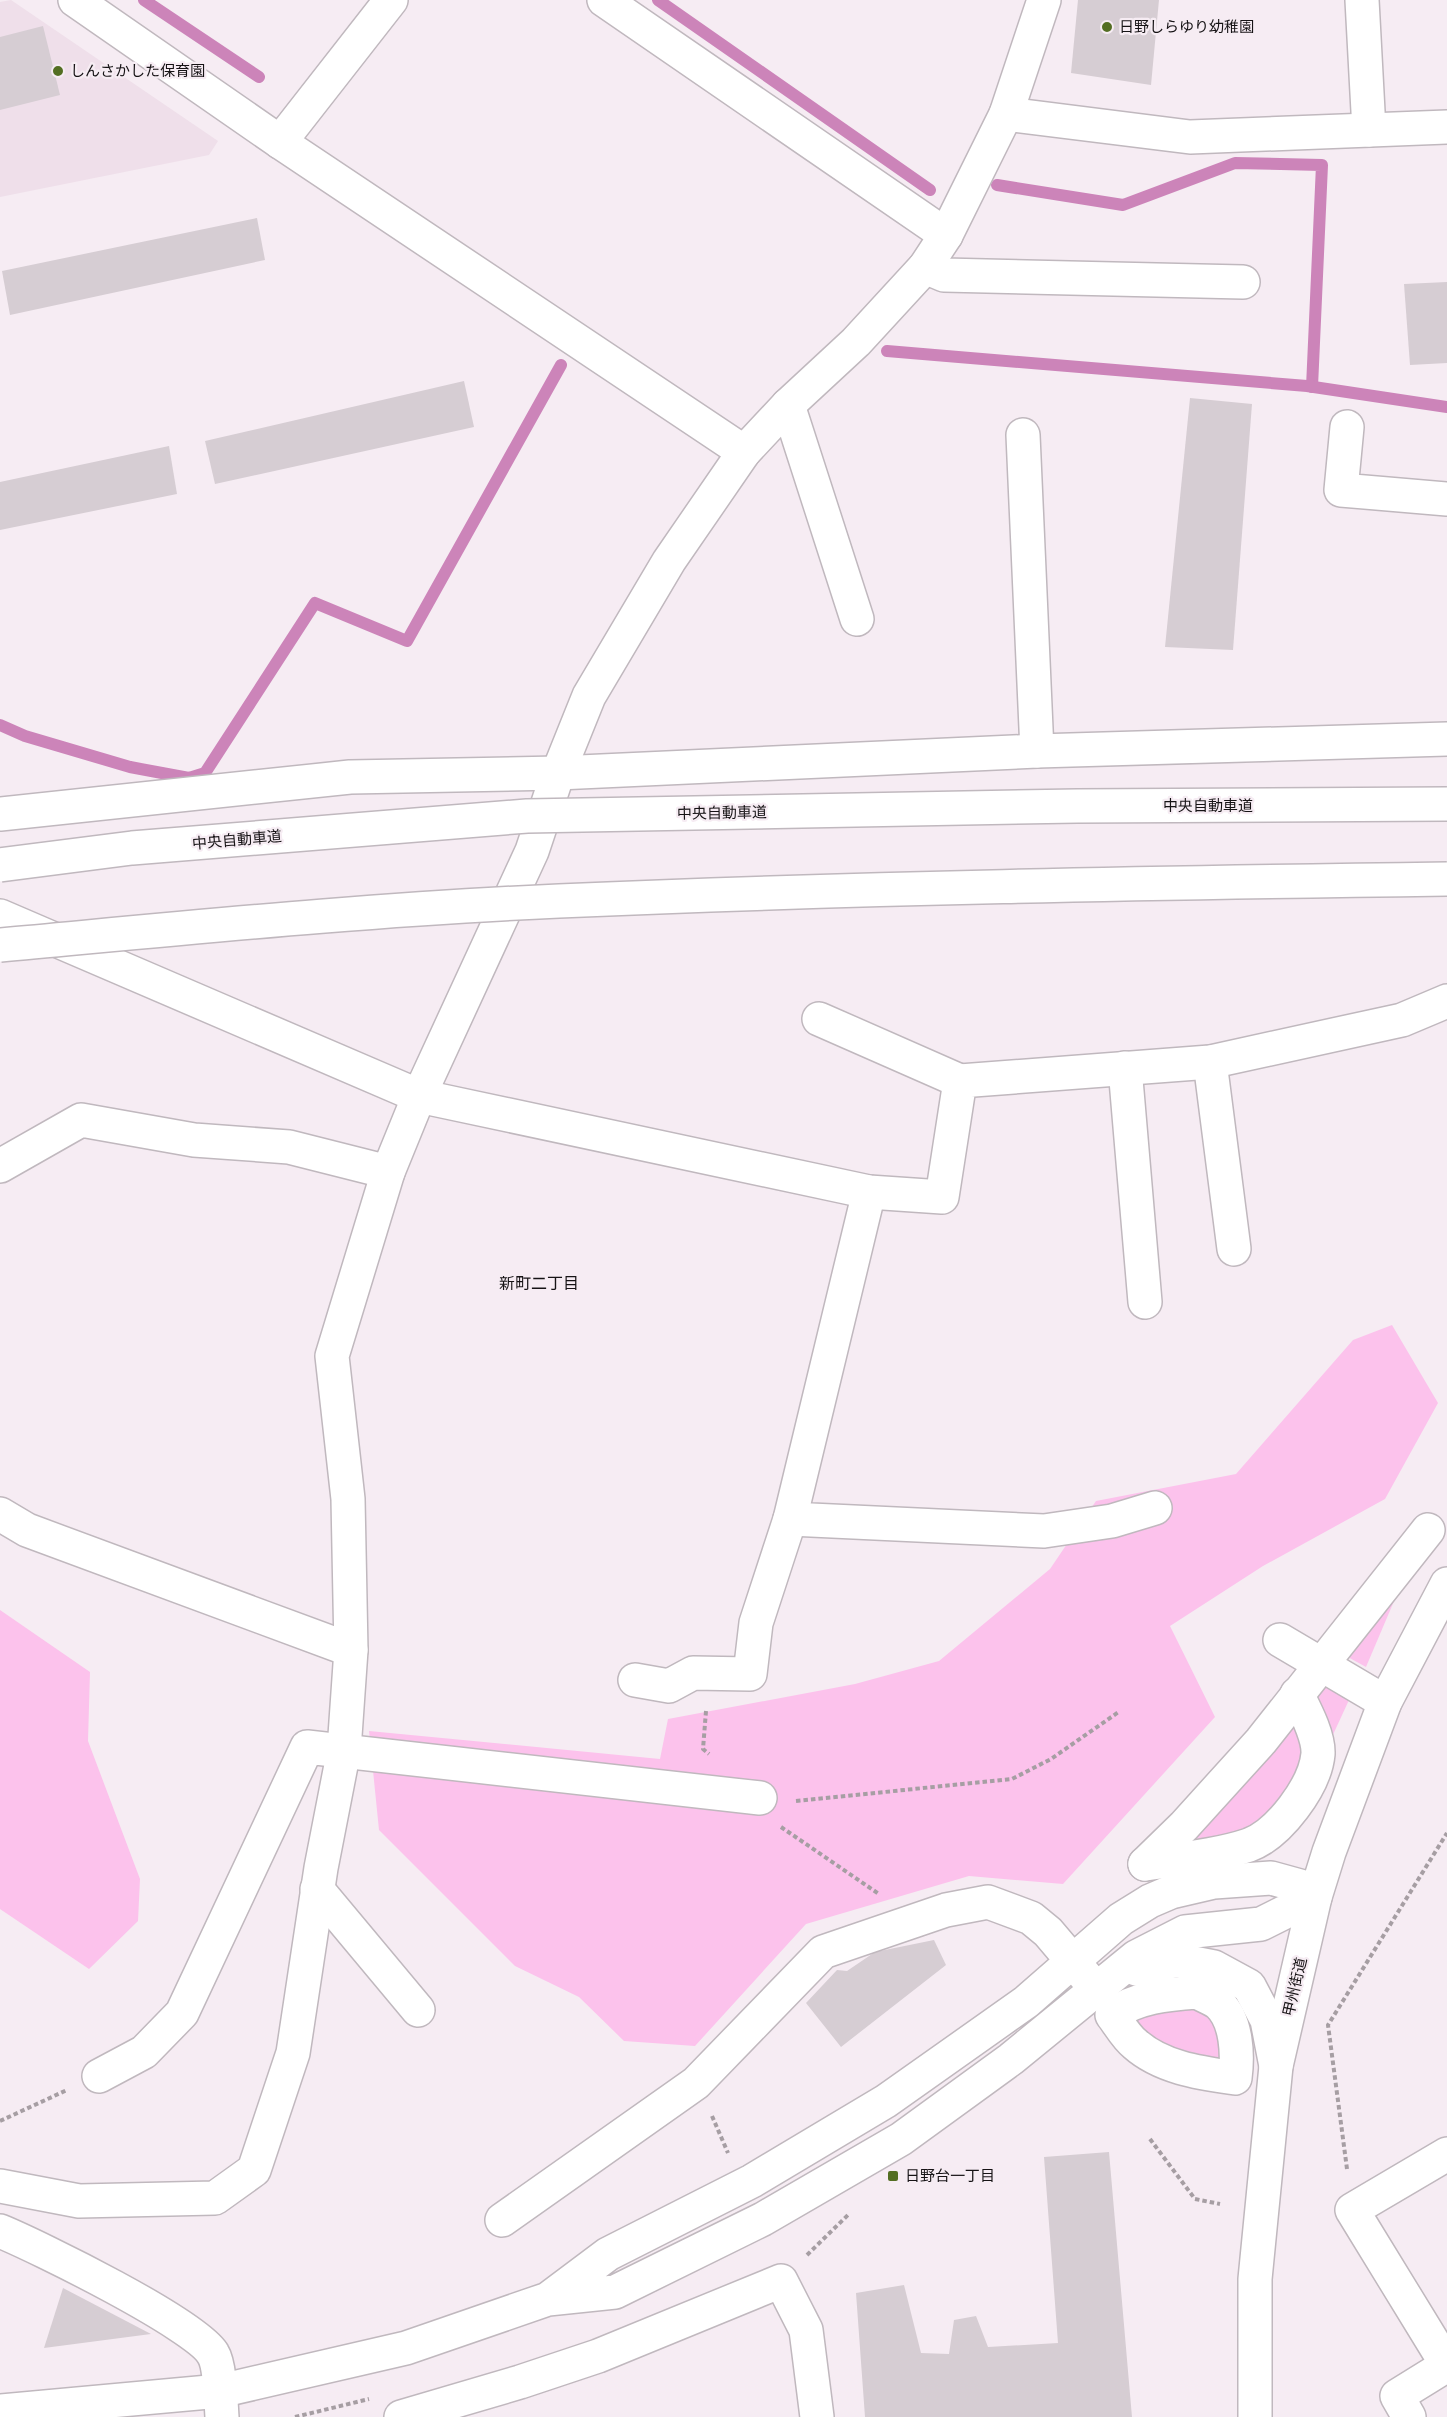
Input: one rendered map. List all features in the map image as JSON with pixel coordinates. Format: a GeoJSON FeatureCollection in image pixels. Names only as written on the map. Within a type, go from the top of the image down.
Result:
{"type":"FeatureCollection","features":[{"type":"Feature","properties":{"kind":"main road"},"geometry":{"type":"LineString","coordinates":[[75,0],[280,142],[744,452]]}},
{"type":"Feature","properties":{"kind":"main road"},"geometry":{"type":"LineString","coordinates":[[280,142],[391,0]]}},
{"type":"Feature","properties":{"kind":"main road"},"geometry":{"type":"LineString","coordinates":[[604,0],[946,235]]}},
{"type":"Feature","properties":{"kind":"main road"},"geometry":{"type":"LineString","coordinates":[[0,2186],[79,2201],[215,2198],[254,2170],[293,2053],[317,1889],[344,1750],[351,1650],[348,1500],[332,1356],[388,1172],[419,1096],[532,851],[558,773],[590,696],[622,638],[669,561],[744,452],[788,405],[856,342],[926,267],[946,235],[1006,114],[1044,0]]}},
{"type":"Feature","properties":{"kind":"main road"},"geometry":{"type":"LineString","coordinates":[[1362,0],[1369,130]]}},
{"type":"Feature","properties":{"kind":"main road"},"geometry":{"type":"LineString","coordinates":[[1006,114],[1190,137],[1447,127]]}},
{"type":"Feature","properties":{"kind":"main road"},"geometry":{"type":"LineString","coordinates":[[926,267],[944,275],[1243,282]]}},
{"type":"Feature","properties":{"kind":"main road"},"geometry":{"type":"LineString","coordinates":[[788,405],[857,619]]}},
{"type":"Feature","properties":{"kind":"main road"},"geometry":{"type":"LineString","coordinates":[[1347,427],[1341,490],[1447,499]]}},
{"type":"Feature","properties":{"kind":"main road"},"geometry":{"type":"LineString","coordinates":[[1023,435],[1037,751]]}},
{"type":"Feature","properties":{"kind":"main road"},"geometry":{"type":"LineString","coordinates":[[0,814],[350,777],[558,773],[1037,751],[1447,739]]}},
{"type":"Feature","properties":{"kind":"main road","name":"中央自動車道"},"geometry":{"type":"LineString","coordinates":[[0,865],[132,848],[527,816],[1077,806],[1447,804]]}},
{"type":"Feature","properties":{"kind":"main road"},"geometry":{"type":"LineString","coordinates":[[0,945],[231,924],[556,901],[1077,884],[1447,879]]}},
{"type":"Feature","properties":{"kind":"main road"},"geometry":{"type":"LineString","coordinates":[[0,916],[159,982],[419,1096],[869,1192],[942,1197],[960,1081]]}},
{"type":"Feature","properties":{"kind":"main road"},"geometry":{"type":"LineString","coordinates":[[819,1019],[960,1081],[1210,1062],[1402,1020],[1447,1001]]}},
{"type":"Feature","properties":{"kind":"main road"},"geometry":{"type":"LineString","coordinates":[[1210,1062],[1234,1249]]}},
{"type":"Feature","properties":{"kind":"main road"},"geometry":{"type":"LineString","coordinates":[[1125,1068],[1145,1302]]}},
{"type":"Feature","properties":{"kind":"main road"},"geometry":{"type":"LineString","coordinates":[[0,1166],[81,1120],[194,1140],[289,1147],[388,1172]]}},
{"type":"Feature","properties":{"kind":"main road"},"geometry":{"type":"LineString","coordinates":[[635,1680],[669,1686],[693,1673],[750,1674],[756,1623],[790,1519],[869,1192]]}},
{"type":"Feature","properties":{"kind":"main road"},"geometry":{"type":"LineString","coordinates":[[790,1519],[1044,1530],[1112,1521],[1155,1508]]}},
{"type":"Feature","properties":{"kind":"main road"},"geometry":{"type":"LineString","coordinates":[[0,1514],[27,1530],[351,1650]]}},
{"type":"Feature","properties":{"kind":"main road"},"geometry":{"type":"LineString","coordinates":[[1297,1694],[1310,1719],[1318,1753],[1311,1783],[1277,1828],[1250,1844],[1214,1854],[1145,1864],[1184,1826],[1261,1741],[1297,1694],[1428,1530]]}},
{"type":"Feature","properties":{"kind":"main road","name":"甲州街道"},"geometry":{"type":"LineString","coordinates":[[1255,2417],[1255,2278],[1276,2066],[1315,1897],[1329,1852],[1385,1702],[1447,1584]]}},
{"type":"Feature","properties":{"kind":"main road"},"geometry":{"type":"LineString","coordinates":[[1280,1640],[1385,1702]]}},
{"type":"Feature","properties":{"kind":"main road"},"geometry":{"type":"LineString","coordinates":[[99,2076],[144,2052],[182,2013],[307,1747],[760,1798]]}},
{"type":"Feature","properties":{"kind":"main road"},"geometry":{"type":"LineString","coordinates":[[548,2299],[608,2254],[752,2181],[886,2101],[1026,2002],[1121,1919],[1150,1901],[1171,1892],[1214,1882],[1271,1878],[1300,1886],[1315,1897],[1261,1924],[1185,1932],[1136,1957],[1104,2002]]}},
{"type":"Feature","properties":{"kind":"main road"},"geometry":{"type":"LineString","coordinates":[[317,1889],[418,2010]]}},
{"type":"Feature","properties":{"kind":"main road"},"geometry":{"type":"LineString","coordinates":[[502,2220],[696,2083],[823,1952],[946,1910],[988,1902],[1031,1918],[1048,1932],[1104,2002]]}},
{"type":"Feature","properties":{"kind":"main road"},"geometry":{"type":"LineString","coordinates":[[0,2411],[221,2404],[406,2348],[548,2299],[615,2292],[763,2219],[901,2139],[1011,2060],[1104,2002],[1140,1967],[1178,1960],[1214,1967],[1249,1986],[1267,2020],[1276,2066]]}},
{"type":"Feature","properties":{"kind":"main road"},"geometry":{"type":"LineString","coordinates":[[1409,2417],[1397,2396],[1447,2365],[1352,2210],[1447,2154]]}},
{"type":"Feature","properties":{"kind":"main road"},"geometry":{"type":"LineString","coordinates":[[0,2231],[91,2275],[187,2329],[213,2354],[221,2404]]}},
{"type":"Feature","properties":{"kind":"main road"},"geometry":{"type":"LineString","coordinates":[[401,2417],[598,2356],[781,2281],[806,2330],[817,2417]]}},
{"type":"Feature","properties":{"kind":"path"},"geometry":{"type":"LineString","coordinates":[[709,1673],[703,1749],[711,1756]]}},
{"type":"Feature","properties":{"kind":"path"},"geometry":{"type":"LineString","coordinates":[[760,1798],[790,1802],[1012,1779],[1051,1759],[1120,1710]]}},
{"type":"Feature","properties":{"kind":"path"},"geometry":{"type":"LineString","coordinates":[[760,1798],[777,1825],[916,1920]]}},
{"type":"Feature","properties":{"kind":"path"},"geometry":{"type":"LineString","coordinates":[[1352,2210],[1328,2025],[1447,1833]]}},
{"type":"Feature","properties":{"kind":"path"},"geometry":{"type":"LineString","coordinates":[[0,2121],[99,2076]]}},
{"type":"Feature","properties":{"kind":"path"},"geometry":{"type":"LineString","coordinates":[[696,2083],[733,2163]]}},
{"type":"Feature","properties":{"kind":"path"},"geometry":{"type":"LineString","coordinates":[[1150,2139],[1195,2199],[1220,2204]]}},
{"type":"Feature","properties":{"kind":"path"},"geometry":{"type":"LineString","coordinates":[[781,2281],[855,2209]]}},
{"type":"Feature","properties":{"kind":"shaded area","name":"しんさかした保育園"},"geometry":{"type":"Polygon","coordinates":[[[11,0],[218,141],[209,155],[0,197],[0,2],[11,0]]]}},
{"type":"Feature","properties":{"kind":"shaded area"},"geometry":{"type":"Polygon","coordinates":[[[1392,1325],[1438,1403],[1385,1499],[1263,1566],[1170,1626],[1215,1717],[1063,1884],[969,1876],[806,1924],[695,2046],[624,2041],[579,1997],[515,1966],[379,1830],[369,1731],[660,1759],[668,1719],[855,1684],[939,1661],[1050,1569],[1096,1501],[1236,1474],[1353,1340],[1392,1325]]]}},
{"type":"Feature","properties":{"kind":"shaded area"},"geometry":{"type":"Polygon","coordinates":[[[1400,1587],[1366,1667],[1346,1656],[1400,1587]]]}},
{"type":"Feature","properties":{"kind":"shaded area"},"geometry":{"type":"Polygon","coordinates":[[[0,1610],[90,1672],[88,1741],[140,1879],[138,1921],[89,1969],[0,1909],[0,1610]]]}},
{"type":"Feature","properties":{"kind":"shaded area"},"geometry":{"type":"Polygon","coordinates":[[[1326,1678],[1349,1700],[1331,1739],[1309,1697],[1326,1678]]]}},
{"type":"Feature","properties":{"kind":"shaded area"},"geometry":{"type":"Polygon","coordinates":[[[1294,1716],[1305,1750],[1289,1796],[1247,1833],[1184,1843],[1294,1716]]]}},
{"type":"Feature","properties":{"kind":"shaded area"},"geometry":{"type":"Polygon","coordinates":[[[1193,2003],[1225,2030],[1221,2062],[1188,2058],[1147,2037],[1132,2022],[1159,2009],[1193,2003]]]}},
{"type":"Feature","properties":{"kind":"building"},"geometry":{"type":"Polygon","coordinates":[[[1078,0],[1159,0],[1151,85],[1071,73],[1078,0]]]}},
{"type":"Feature","properties":{"kind":"building"},"geometry":{"type":"Polygon","coordinates":[[[43,26],[60,95],[0,110],[0,37],[43,26]]]}},
{"type":"Feature","properties":{"kind":"building"},"geometry":{"type":"Polygon","coordinates":[[[257,218],[265,260],[10,315],[2,271],[257,218]]]}},
{"type":"Feature","properties":{"kind":"building"},"geometry":{"type":"Polygon","coordinates":[[[1447,282],[1447,363],[1410,365],[1404,284],[1447,282]]]}},
{"type":"Feature","properties":{"kind":"building"},"geometry":{"type":"Polygon","coordinates":[[[464,381],[474,427],[215,484],[205,441],[464,381]]]}},
{"type":"Feature","properties":{"kind":"building"},"geometry":{"type":"Polygon","coordinates":[[[1190,398],[1252,404],[1233,650],[1165,647],[1190,398]]]}},
{"type":"Feature","properties":{"kind":"building"},"geometry":{"type":"Polygon","coordinates":[[[169,446],[177,494],[0,530],[0,482],[169,446]]]}},
{"type":"Feature","properties":{"kind":"building"},"geometry":{"type":"Polygon","coordinates":[[[934,1940],[946,1965],[841,2047],[806,2003],[837,1970],[847,1971],[875,1952],[934,1940]]]}},
{"type":"Feature","properties":{"kind":"building"},"geometry":{"type":"Polygon","coordinates":[[[1109,2152],[1132,2417],[865,2417],[856,2293],[904,2285],[921,2353],[949,2354],[954,2320],[976,2316],[988,2347],[1058,2343],[1044,2157],[1109,2152]]]}},
{"type":"Feature","properties":{"kind":"building"},"geometry":{"type":"Polygon","coordinates":[[[63,2288],[151,2334],[44,2348],[63,2288]]]}},
{"type":"Feature","properties":{"kind":"waterway"},"geometry":{"type":"LineString","coordinates":[[144,0],[259,77]]}},
{"type":"Feature","properties":{"kind":"waterway"},"geometry":{"type":"LineString","coordinates":[[658,0],[930,190]]}},
{"type":"Feature","properties":{"kind":"waterway"},"geometry":{"type":"LineString","coordinates":[[997,185],[1123,205],[1235,163],[1322,165],[1312,387]]}},
{"type":"Feature","properties":{"kind":"waterway"},"geometry":{"type":"LineString","coordinates":[[887,351],[1307,386],[1447,407]]}},
{"type":"Feature","properties":{"kind":"waterway"},"geometry":{"type":"LineString","coordinates":[[0,725],[25,736],[130,767],[189,778],[205,773],[315,603],[407,641],[561,365]]}},
{"type":"Feature","properties":{"kind":"place","name":"日野しらゆり幼稚園"},"geometry":{"type":"Point","coordinates":[1107,27]}},
{"type":"Feature","properties":{"kind":"place","name":"しんさかした保育園"},"geometry":{"type":"Point","coordinates":[58,71]}},
{"type":"Feature","properties":{"kind":"place","name":"日野台一丁目"},"geometry":{"type":"Point","coordinates":[893,2176]}},
{"type":"Feature","properties":{"kind":"district","name":"新町二丁目"},"geometry":{"type":"Point","coordinates":[539,1283]}}]}
